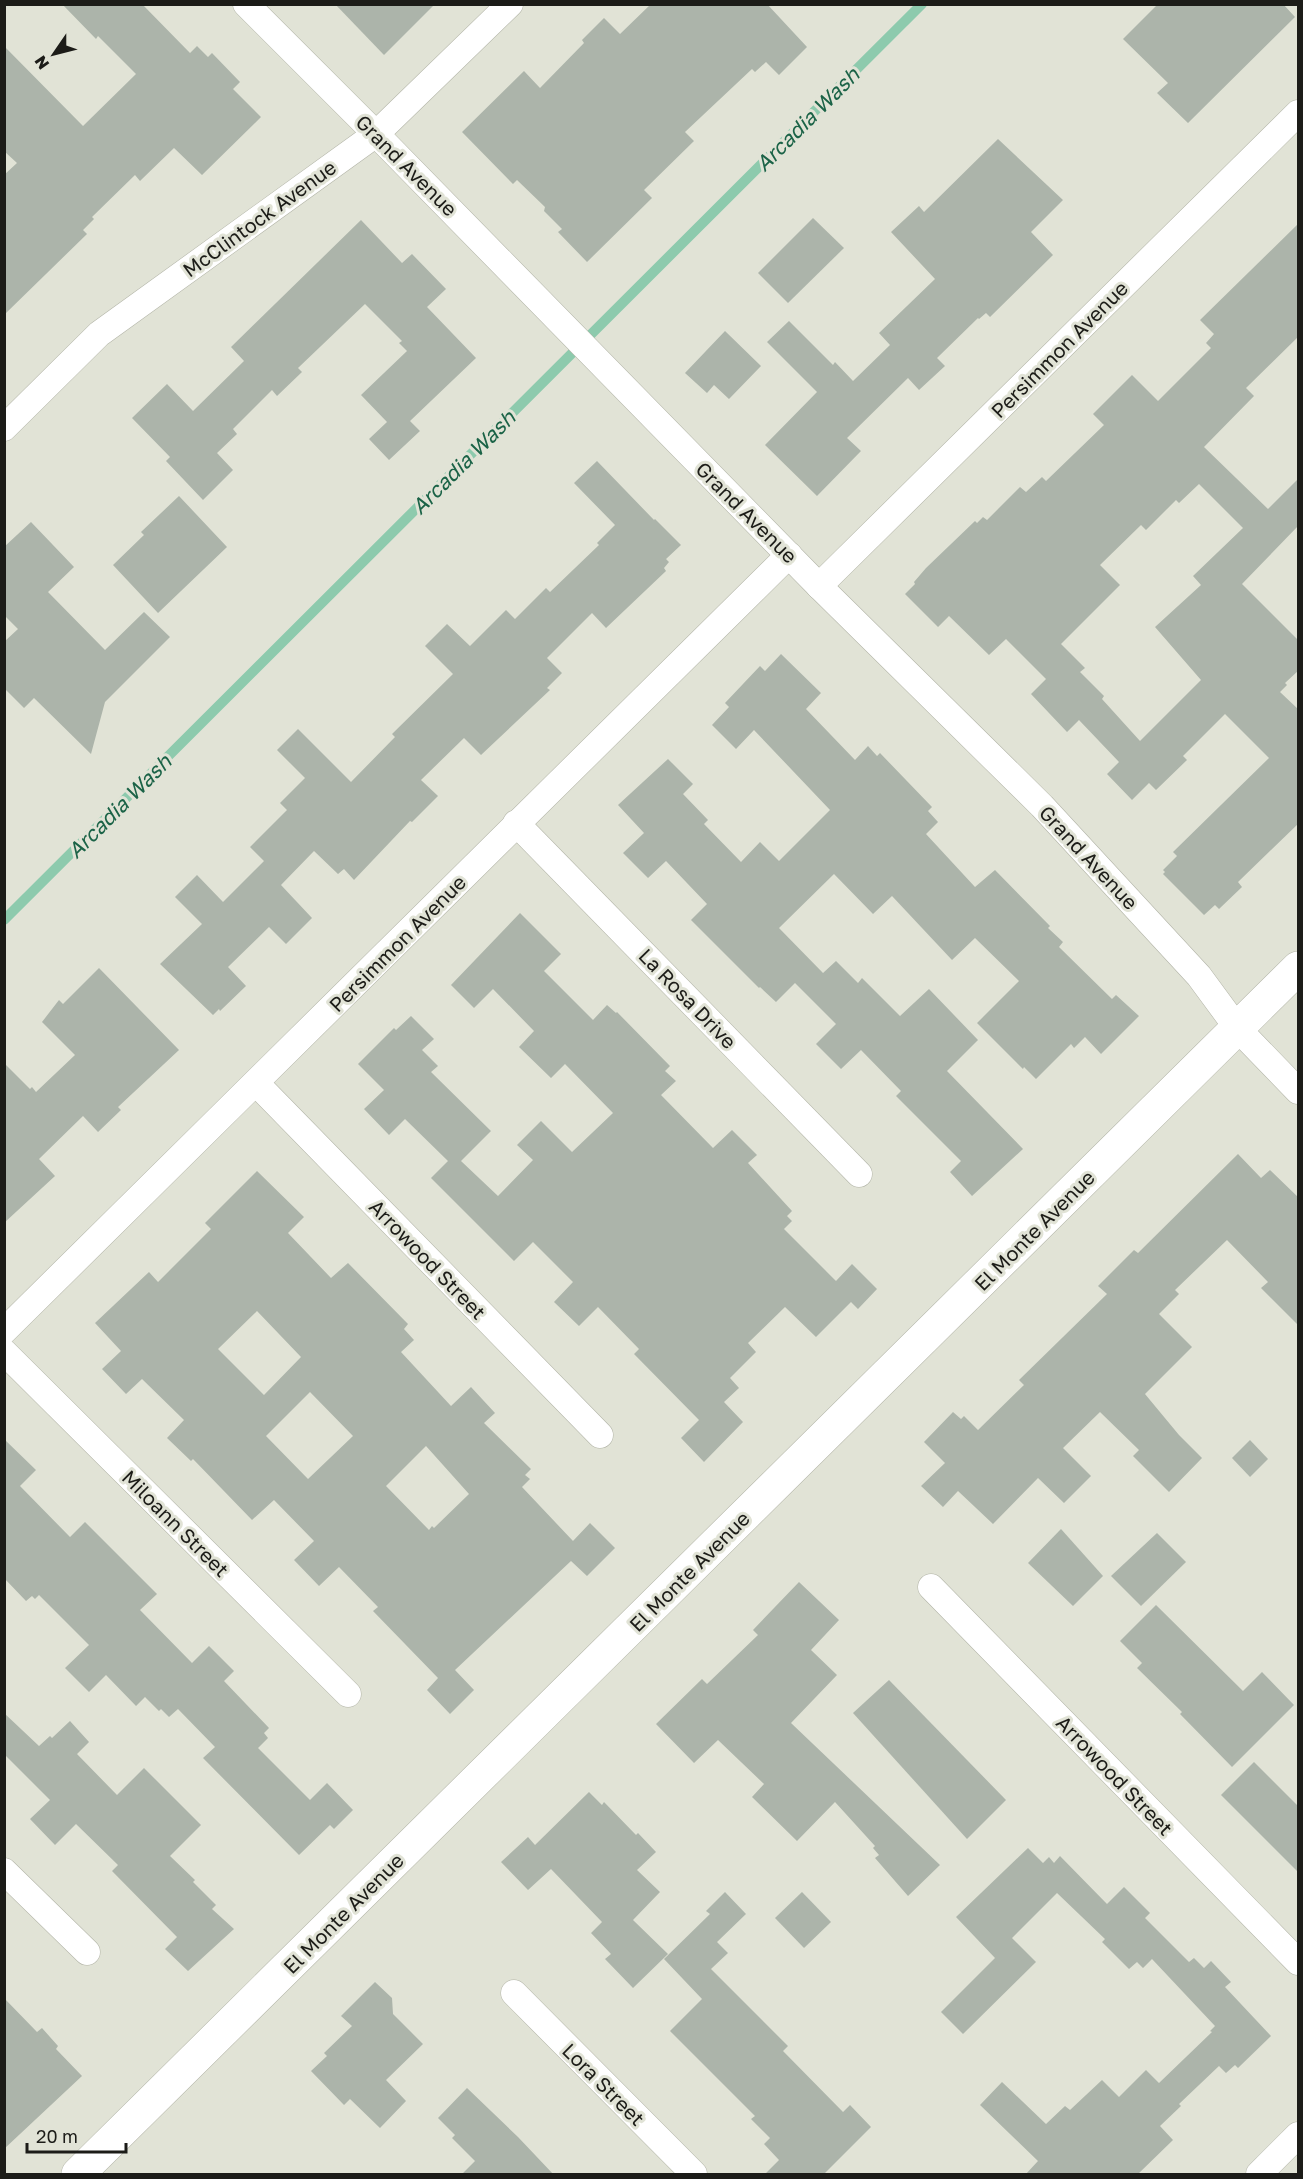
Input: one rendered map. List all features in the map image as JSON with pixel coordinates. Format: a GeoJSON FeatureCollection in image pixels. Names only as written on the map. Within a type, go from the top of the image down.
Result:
{"type":"FeatureCollection","features":[{"type":"Feature","properties":{"kind":"street","name":"Grand Avenue"},"geometry":{"type":"LineString","coordinates":[[246,4],[819,586],[1042,806],[1200,976],[1238,1029],[1299,1091]]}},
{"type":"Feature","properties":{"kind":"street","name":"McClintock Avenue"},"geometry":{"type":"LineString","coordinates":[[4,428],[99,334],[376,134],[510,4]]}},
{"type":"Feature","properties":{"kind":"street","name":"Persimmon Avenue"},"geometry":{"type":"LineString","coordinates":[[819,586],[1299,113]]}},
{"type":"Feature","properties":{"kind":"street","name":"Persimmon Avenue"},"geometry":{"type":"LineString","coordinates":[[4,1331],[789,555]]}},
{"type":"Feature","properties":{"kind":"street","name":"La Rosa Drive"},"geometry":{"type":"LineString","coordinates":[[516,823],[859,1174]]}},
{"type":"Feature","properties":{"kind":"street","name":"El Monte Avenue"},"geometry":{"type":"LineString","coordinates":[[78,2175],[1299,968]]}},
{"type":"Feature","properties":{"kind":"street","name":"Arrowood Street"},"geometry":{"type":"LineString","coordinates":[[256,1083],[600,1435]]}},
{"type":"Feature","properties":{"kind":"street","name":"Miloann Street"},"geometry":{"type":"LineString","coordinates":[[4,1352],[348,1694]]}},
{"type":"Feature","properties":{"kind":"street","name":"Arrowood Street"},"geometry":{"type":"LineString","coordinates":[[931,1587],[1299,1962]]}},
{"type":"Feature","properties":{"kind":"street"},"geometry":{"type":"LineString","coordinates":[[4,1871],[87,1952]]}},
{"type":"Feature","properties":{"kind":"street","name":"Lora Street"},"geometry":{"type":"LineString","coordinates":[[514,1993],[694,2175]]}},
{"type":"Feature","properties":{"kind":"street"},"geometry":{"type":"LineString","coordinates":[[1259,2175],[1299,2135]]}},
{"type":"Feature","properties":{"kind":"building"},"geometry":{"type":"Polygon","coordinates":[[[62,4],[142,4],[190,53],[197,46],[208,57],[212,53],[240,82],[233,89],[261,117],[202,175],[174,148],[140,181],[135,175],[92,217],[94,219],[83,230],[87,234],[4,315],[4,175],[17,163],[4,151],[4,46],[83,126],[136,74],[98,36],[96,39],[62,4]]]}},
{"type":"Feature","properties":{"kind":"building"},"geometry":{"type":"Polygon","coordinates":[[[335,4],[435,4],[384,55],[335,4]]]}},
{"type":"Feature","properties":{"kind":"building"},"geometry":{"type":"Polygon","coordinates":[[[651,4],[767,4],[807,47],[779,75],[766,62],[755,72],[752,69],[685,132],[694,141],[644,190],[652,198],[587,262],[558,232],[562,229],[544,211],[545,207],[517,180],[513,184],[462,132],[524,71],[540,88],[584,43],[582,40],[604,18],[620,34],[651,4]]]}},
{"type":"Feature","properties":{"kind":"building"},"geometry":{"type":"Polygon","coordinates":[[[1158,4],[1283,4],[1295,17],[1188,123],[1157,93],[1168,83],[1123,39],[1158,4]]]}},
{"type":"Feature","properties":{"kind":"building"},"geometry":{"type":"Polygon","coordinates":[[[998,139],[1063,200],[1031,232],[1053,255],[990,317],[986,313],[978,318],[937,358],[945,366],[919,390],[908,378],[847,438],[861,451],[817,496],[765,445],[817,392],[767,342],[789,321],[833,365],[835,362],[853,381],[890,345],[879,333],[935,279],[891,232],[919,206],[924,212],[998,139]]]}},
{"type":"Feature","properties":{"kind":"building"},"geometry":{"type":"Polygon","coordinates":[[[813,218],[844,248],[788,303],[758,273],[813,218]]]}},
{"type":"Feature","properties":{"kind":"building"},"geometry":{"type":"Polygon","coordinates":[[[361,220],[402,263],[412,254],[446,289],[427,307],[476,358],[410,421],[420,431],[389,460],[369,439],[387,422],[361,395],[407,351],[399,343],[402,341],[365,304],[298,368],[302,372],[277,396],[272,390],[233,429],[237,434],[217,453],[233,470],[203,500],[166,461],[170,457],[132,418],[167,384],[193,411],[244,361],[231,347],[361,220]]]}},
{"type":"Feature","properties":{"kind":"building"},"geometry":{"type":"Polygon","coordinates":[[[1299,223],[1299,336],[1246,388],[1254,396],[1204,447],[1268,509],[1299,478],[1299,525],[1242,584],[1299,641],[1299,670],[1285,683],[1287,685],[1280,692],[1299,710],[1299,823],[1238,882],[1242,887],[1219,909],[1215,905],[1204,915],[1163,874],[1165,872],[1163,870],[1177,856],[1173,852],[1269,758],[1225,714],[1183,756],[1187,760],[1156,790],[1149,783],[1132,800],[1107,774],[1119,762],[1079,720],[1067,732],[1031,694],[1046,679],[1006,639],[989,655],[949,616],[938,627],[905,594],[926,568],[975,521],[977,523],[983,517],[987,520],[1020,487],[1026,492],[1042,477],[1046,481],[1104,425],[1093,414],[1132,375],[1158,401],[1211,348],[1206,343],[1214,334],[1200,320],[1299,223]],[[1199,484],[1179,503],[1176,500],[1146,530],[1141,525],[1100,565],[1120,585],[1061,644],[1085,668],[1080,672],[1104,696],[1102,699],[1140,741],[1201,680],[1155,627],[1201,585],[1193,576],[1243,528],[1199,484]]]}},
{"type":"Feature","properties":{"kind":"building"},"geometry":{"type":"Polygon","coordinates":[[[725,331],[761,366],[729,399],[714,385],[707,393],[685,373],[725,331]]]}},
{"type":"Feature","properties":{"kind":"building"},"geometry":{"type":"Polygon","coordinates":[[[597,461],[681,545],[666,559],[669,562],[664,568],[666,571],[606,628],[592,613],[547,658],[562,673],[547,688],[550,690],[481,755],[464,738],[421,780],[438,796],[412,822],[410,821],[354,880],[344,869],[338,874],[314,851],[281,885],[312,918],[286,944],[269,927],[228,967],[246,986],[213,1015],[160,964],[202,924],[175,897],[197,875],[223,902],[264,861],[250,847],[287,810],[280,803],[305,778],[277,750],[298,729],[351,782],[395,737],[392,734],[453,674],[425,646],[447,624],[470,646],[506,610],[515,619],[546,588],[550,592],[599,545],[597,543],[615,525],[574,483],[597,461]]]}},
{"type":"Feature","properties":{"kind":"building"},"geometry":{"type":"Polygon","coordinates":[[[179,496],[227,547],[158,613],[113,565],[144,535],[141,532],[179,496]]]}},
{"type":"Feature","properties":{"kind":"building"},"geometry":{"type":"Polygon","coordinates":[[[31,522],[74,567],[48,592],[105,650],[144,612],[170,637],[105,702],[91,754],[34,698],[24,708],[4,688],[4,642],[18,629],[4,615],[4,547],[31,522]]]}},
{"type":"Feature","properties":{"kind":"building"},"geometry":{"type":"Polygon","coordinates":[[[781,654],[821,693],[806,709],[855,760],[868,746],[877,756],[880,753],[932,807],[928,811],[938,822],[926,834],[975,887],[995,870],[1050,926],[1048,928],[1063,942],[1059,947],[1112,999],[1116,995],[1139,1016],[1101,1054],[1085,1037],[1074,1048],[1071,1044],[1036,1079],[977,1023],[1019,981],[975,938],[952,960],[892,896],[873,914],[834,874],[779,928],[823,973],[836,961],[858,983],[862,978],[900,1016],[929,989],[978,1040],[947,1071],[1023,1149],[972,1196],[950,1172],[961,1161],[896,1096],[901,1091],[861,1050],[841,1069],[816,1044],[836,1024],[795,983],[776,1002],[691,920],[707,904],[666,861],[648,878],[623,853],[644,833],[618,805],[668,759],[693,784],[683,794],[708,820],[704,824],[741,862],[760,842],[779,861],[830,810],[754,730],[736,749],[712,725],[729,707],[725,703],[760,666],[765,671],[781,654]]]}},
{"type":"Feature","properties":{"kind":"building"},"geometry":{"type":"Polygon","coordinates":[[[520,913],[561,954],[544,971],[593,1020],[607,1005],[617,1012],[670,1066],[665,1071],[676,1081],[661,1095],[713,1148],[732,1130],[757,1155],[748,1163],[792,1211],[787,1216],[792,1221],[784,1229],[836,1281],[852,1264],[877,1289],[858,1309],[851,1302],[816,1337],[785,1307],[748,1343],[756,1352],[730,1378],[739,1388],[724,1402],[743,1422],[704,1462],[681,1438],[699,1420],[634,1354],[639,1349],[598,1307],[579,1326],[554,1302],[573,1282],[533,1242],[514,1261],[431,1178],[448,1161],[405,1119],[389,1135],[364,1109],[384,1090],[358,1064],[394,1028],[396,1030],[411,1016],[434,1039],[422,1050],[438,1066],[431,1072],[491,1131],[461,1161],[498,1196],[533,1160],[517,1145],[541,1121],[572,1152],[613,1113],[565,1064],[551,1078],[519,1047],[534,1031],[493,989],[474,1008],[451,985],[520,913]]]}},
{"type":"Feature","properties":{"kind":"building"},"geometry":{"type":"Polygon","coordinates":[[[99,968],[179,1050],[118,1107],[121,1110],[98,1132],[83,1116],[39,1159],[55,1176],[4,1223],[4,1063],[30,1089],[32,1087],[36,1092],[75,1055],[42,1022],[59,1000],[63,1004],[99,968]]]}},
{"type":"Feature","properties":{"kind":"building"},"geometry":{"type":"Polygon","coordinates":[[[1238,1154],[1261,1178],[1270,1170],[1299,1198],[1299,1326],[1261,1288],[1268,1282],[1227,1240],[1175,1290],[1179,1294],[1159,1314],[1192,1347],[1145,1394],[1179,1435],[1202,1458],[1169,1492],[1133,1456],[1139,1450],[1100,1412],[1063,1448],[1091,1476],[1064,1503],[1038,1478],[993,1524],[958,1491],[943,1507],[921,1486],[945,1463],[924,1442],[953,1412],[961,1419],[964,1416],[978,1430],[1024,1385],[1019,1380],[1107,1294],[1098,1286],[1134,1250],[1138,1253],[1238,1154]]]}},
{"type":"Feature","properties":{"kind":"building"},"geometry":{"type":"Polygon","coordinates":[[[257,1171],[304,1217],[288,1233],[331,1278],[348,1263],[408,1324],[404,1329],[414,1340],[401,1352],[451,1406],[471,1387],[495,1413],[484,1423],[531,1469],[525,1475],[530,1479],[522,1487],[573,1541],[590,1523],[615,1548],[587,1576],[571,1561],[455,1670],[474,1690],[450,1714],[427,1690],[438,1678],[373,1611],[378,1607],[339,1567],[319,1586],[294,1560],[314,1541],[274,1500],[252,1520],[193,1459],[191,1461],[167,1438],[184,1420],[142,1379],[126,1394],[102,1369],[121,1351],[95,1323],[149,1272],[158,1282],[211,1229],[205,1223],[257,1171]],[[257,1311],[218,1349],[264,1395],[301,1357],[257,1311]],[[310,1392],[266,1436],[308,1479],[353,1436],[310,1392]],[[426,1446],[386,1486],[429,1530],[432,1526],[434,1528],[469,1494],[426,1446]]]}},
{"type":"Feature","properties":{"kind":"building"},"geometry":{"type":"Polygon","coordinates":[[[4,1439],[36,1470],[20,1486],[70,1537],[85,1522],[157,1594],[140,1610],[192,1663],[209,1646],[234,1671],[224,1681],[269,1728],[264,1733],[268,1738],[258,1748],[310,1800],[327,1783],[353,1810],[334,1829],[330,1825],[299,1855],[203,1758],[215,1747],[178,1709],[169,1717],[145,1697],[136,1706],[106,1675],[89,1692],[65,1668],[89,1645],[39,1595],[35,1599],[32,1596],[26,1601],[4,1578],[4,1439]]]}},
{"type":"Feature","properties":{"kind":"building"},"geometry":{"type":"Polygon","coordinates":[[[1250,1440],[1268,1459],[1250,1477],[1232,1458],[1250,1440]]]}},
{"type":"Feature","properties":{"kind":"building"},"geometry":{"type":"Polygon","coordinates":[[[1061,1529],[1103,1576],[1073,1606],[1028,1563],[1061,1529]]]}},
{"type":"Feature","properties":{"kind":"building"},"geometry":{"type":"Polygon","coordinates":[[[1157,1533],[1186,1562],[1141,1606],[1111,1576],[1157,1533]]]}},
{"type":"Feature","properties":{"kind":"building"},"geometry":{"type":"Polygon","coordinates":[[[799,1582],[839,1620],[811,1650],[837,1675],[791,1723],[940,1865],[908,1896],[875,1858],[879,1855],[873,1848],[875,1846],[835,1802],[797,1841],[752,1797],[764,1784],[718,1740],[694,1763],[656,1724],[702,1679],[707,1684],[758,1635],[753,1630],[799,1582]]]}},
{"type":"Feature","properties":{"kind":"building"},"geometry":{"type":"Polygon","coordinates":[[[1156,1605],[1243,1691],[1262,1672],[1294,1705],[1232,1767],[1180,1714],[1182,1712],[1137,1668],[1142,1663],[1120,1641],[1156,1605]]]}},
{"type":"Feature","properties":{"kind":"building"},"geometry":{"type":"Polygon","coordinates":[[[889,1680],[1006,1800],[967,1839],[853,1713],[889,1680]]]}},
{"type":"Feature","properties":{"kind":"building"},"geometry":{"type":"Polygon","coordinates":[[[4,1713],[39,1746],[50,1736],[52,1738],[70,1721],[89,1742],[77,1754],[117,1795],[144,1768],[201,1825],[170,1856],[195,1880],[193,1882],[216,1905],[212,1909],[234,1929],[188,1971],[165,1949],[177,1937],[112,1871],[118,1865],[76,1824],[55,1845],[30,1819],[50,1800],[4,1754],[4,1713]]]}},
{"type":"Feature","properties":{"kind":"building"},"geometry":{"type":"Polygon","coordinates":[[[1254,1762],[1299,1807],[1299,1873],[1221,1795],[1254,1762]]]}},
{"type":"Feature","properties":{"kind":"building"},"geometry":{"type":"Polygon","coordinates":[[[589,1792],[602,1805],[604,1802],[656,1852],[637,1870],[660,1892],[633,1920],[668,1954],[633,1988],[605,1959],[611,1954],[591,1933],[602,1922],[551,1869],[528,1890],[501,1862],[528,1837],[535,1845],[589,1792]]]}},
{"type":"Feature","properties":{"kind":"building"},"geometry":{"type":"Polygon","coordinates":[[[1028,1848],[1043,1863],[1049,1857],[1054,1863],[1060,1856],[1107,1904],[1124,1887],[1150,1913],[1145,1918],[1189,1962],[1194,1958],[1204,1968],[1211,1961],[1231,1982],[1225,1987],[1271,2036],[1238,2068],[1235,2065],[1226,2073],[1219,2066],[1179,2104],[1181,2106],[1160,2126],[1173,2140],[1137,2175],[1025,2175],[1038,2161],[980,2105],[1002,2082],[1046,2124],[1065,2106],[1070,2110],[1102,2080],[1119,2097],[1146,2070],[1159,2083],[1212,2032],[1210,2031],[1215,2026],[1152,1959],[1143,1968],[1137,1962],[1129,1969],[1102,1942],[1105,1939],[1057,1893],[1012,1938],[1036,1962],[963,2034],[941,2012],[995,1958],[956,1917],[1028,1848]]]}},
{"type":"Feature","properties":{"kind":"building"},"geometry":{"type":"Polygon","coordinates":[[[725,1892],[746,1914],[717,1942],[728,1953],[711,1969],[788,2046],[783,2051],[843,2112],[850,2105],[871,2127],[823,2175],[764,2175],[779,2160],[764,2144],[770,2138],[751,2119],[755,2116],[670,2031],[702,1999],[664,1959],[710,1914],[706,1911],[725,1892]]]}},
{"type":"Feature","properties":{"kind":"building"},"geometry":{"type":"Polygon","coordinates":[[[802,1892],[831,1922],[804,1948],[775,1918],[802,1892]]]}},
{"type":"Feature","properties":{"kind":"building"},"geometry":{"type":"Polygon","coordinates":[[[375,1982],[392,1998],[393,2014],[423,2044],[386,2080],[406,2101],[380,2128],[350,2099],[344,2105],[311,2071],[327,2056],[324,2053],[352,2026],[341,2016],[375,1982]]]}},
{"type":"Feature","properties":{"kind":"building"},"geometry":{"type":"Polygon","coordinates":[[[4,1998],[37,2032],[42,2028],[58,2046],[56,2049],[82,2076],[4,2149],[4,1998]]]}},
{"type":"Feature","properties":{"kind":"building"},"geometry":{"type":"Polygon","coordinates":[[[467,2088],[554,2175],[461,2175],[475,2161],[452,2138],[455,2135],[438,2118],[467,2088]]]}},
{"type":"Feature","properties":{"kind":"waterway","name":"Arcadia Wash"},"geometry":{"type":"LineString","coordinates":[[4,920],[922,4]]}}]}
